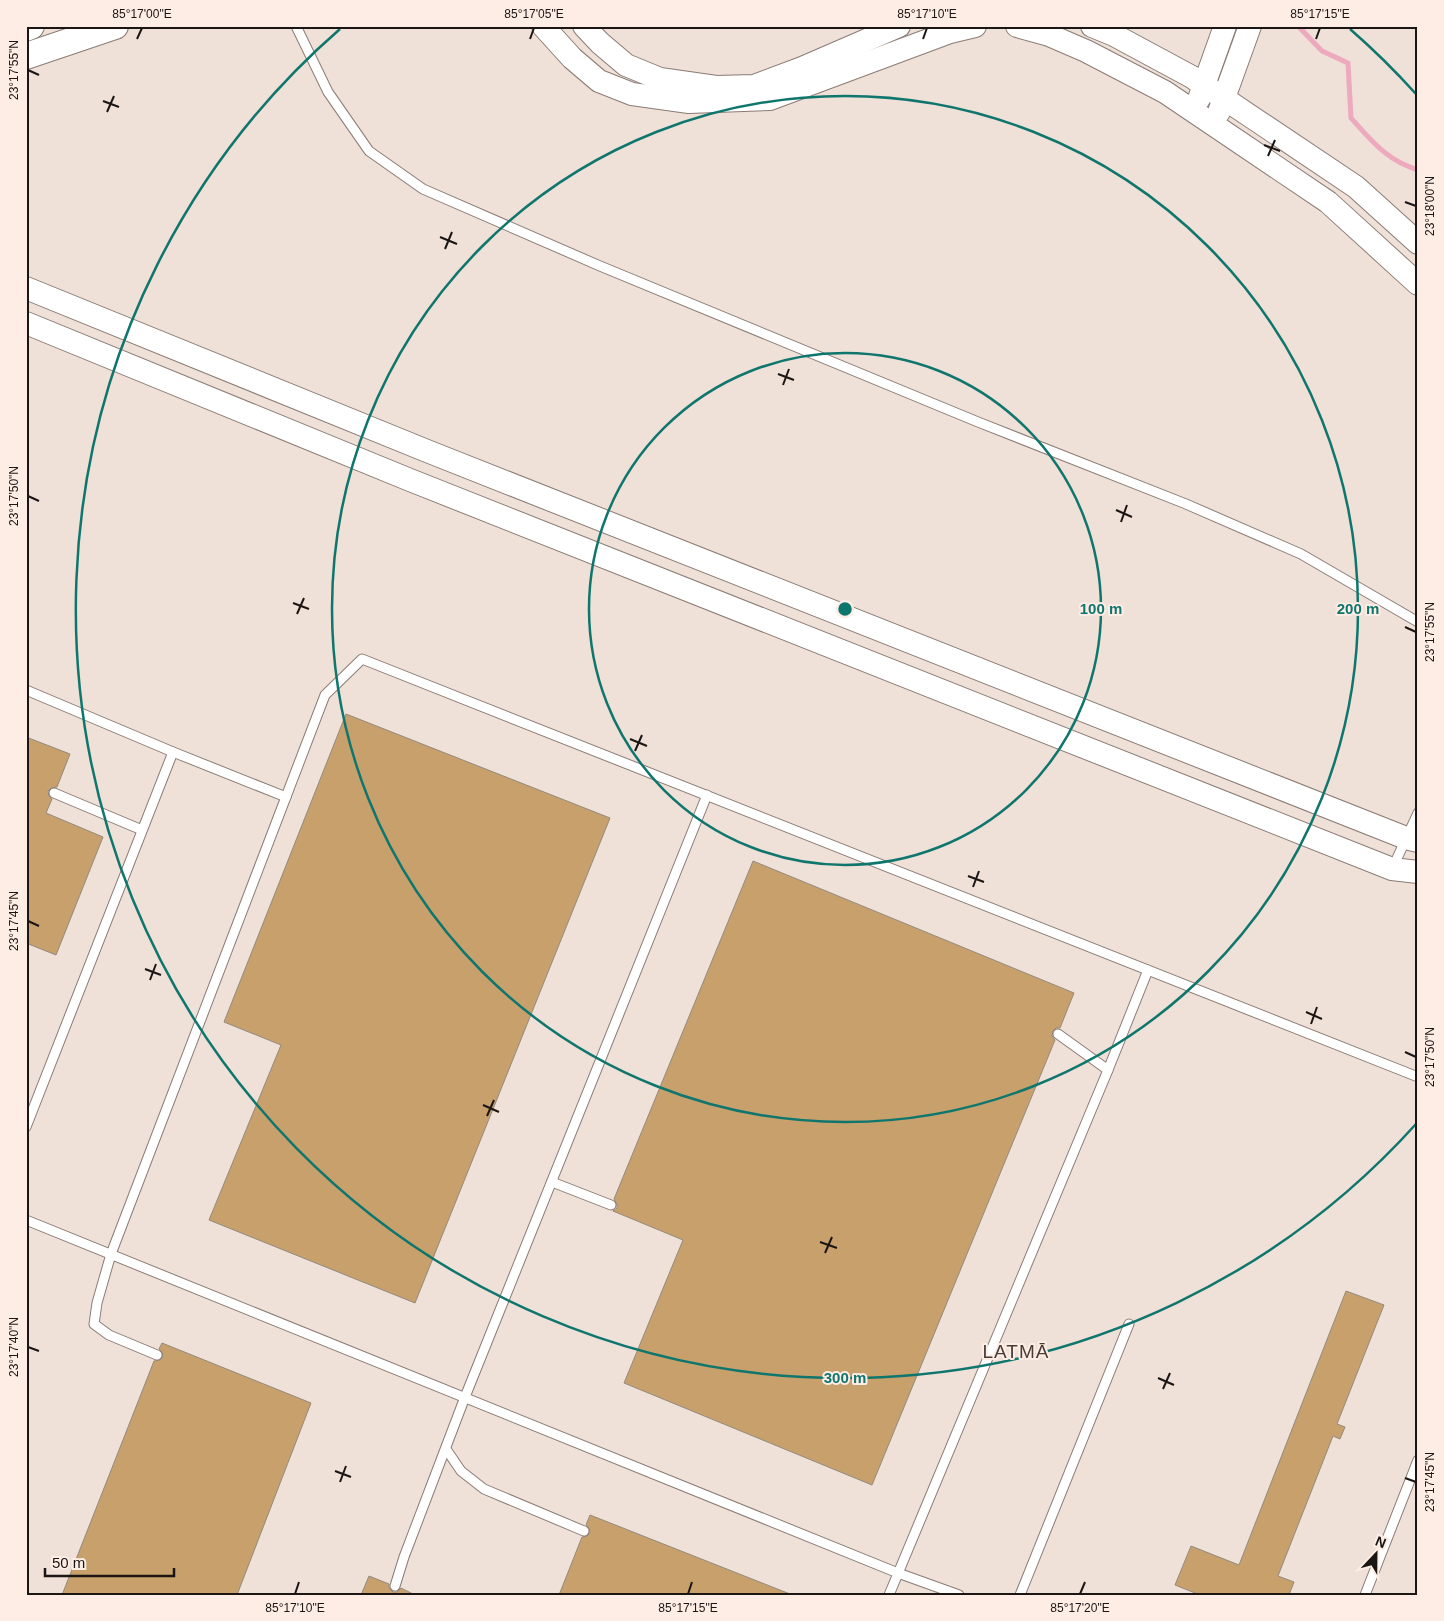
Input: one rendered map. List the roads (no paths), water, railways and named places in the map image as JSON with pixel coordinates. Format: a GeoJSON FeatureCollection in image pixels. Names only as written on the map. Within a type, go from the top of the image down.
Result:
{"type":"FeatureCollection","features":[{"type":"Feature","properties":{"kind":"main road"},"geometry":{"type":"LineString","coordinates":[[26,28],[31,26]]}},
{"type":"Feature","properties":{"kind":"main road"},"geometry":{"type":"LineString","coordinates":[[26,56],[115,26]]}},
{"type":"Feature","properties":{"kind":"street"},"geometry":{"type":"LineString","coordinates":[[543,26],[572,58],[599,81],[632,94],[689,102],[770,99],[950,32],[975,26]]}},
{"type":"Feature","properties":{"kind":"street"},"geometry":{"type":"LineString","coordinates":[[584,26],[626,66],[660,79],[716,87],[754,86],[802,68],[899,26]]}},
{"type":"Feature","properties":{"kind":"street"},"geometry":{"type":"LineString","coordinates":[[1017,26],[1049,35],[1086,51],[1165,92],[1328,202],[1418,284]]}},
{"type":"Feature","properties":{"kind":"street"},"geometry":{"type":"LineString","coordinates":[[1092,26],[1114,35],[1192,77],[1224,98],[1356,187],[1418,244]]}},
{"type":"Feature","properties":{"kind":"street"},"geometry":{"type":"LineString","coordinates":[[1194,112],[1225,26]]}},
{"type":"Feature","properties":{"kind":"street"},"geometry":{"type":"LineString","coordinates":[[1214,125],[1250,26]]}},
{"type":"Feature","properties":{"kind":"street"},"geometry":{"type":"LineString","coordinates":[[26,288],[427,451],[1412,839]]}},
{"type":"Feature","properties":{"kind":"street"},"geometry":{"type":"LineString","coordinates":[[26,323],[410,480],[1392,869],[1418,872]]}},
{"type":"Feature","properties":{"kind":"lane"},"geometry":{"type":"LineString","coordinates":[[296,26],[328,92],[369,151],[424,189],[600,266],[978,422],[1186,504],[1301,554],[1418,622]]}},
{"type":"Feature","properties":{"kind":"lane"},"geometry":{"type":"LineString","coordinates":[[157,1355],[109,1334],[94,1324],[97,1303],[110,1254],[325,695],[362,659],[1418,1077]]}},
{"type":"Feature","properties":{"kind":"lane"},"geometry":{"type":"LineString","coordinates":[[26,690],[172,752],[286,797]]}},
{"type":"Feature","properties":{"kind":"lane"},"geometry":{"type":"LineString","coordinates":[[26,1127],[172,752]]}},
{"type":"Feature","properties":{"kind":"lane"},"geometry":{"type":"LineString","coordinates":[[54,793],[142,830]]}},
{"type":"Feature","properties":{"kind":"lane"},"geometry":{"type":"LineString","coordinates":[[395,1586],[404,1557],[465,1397],[707,795]]}},
{"type":"Feature","properties":{"kind":"lane"},"geometry":{"type":"LineString","coordinates":[[1418,813],[1412,839],[1392,869],[1418,879]]}},
{"type":"Feature","properties":{"kind":"lane"},"geometry":{"type":"LineString","coordinates":[[889,1595],[1148,970]]}},
{"type":"Feature","properties":{"kind":"lane"},"geometry":{"type":"LineString","coordinates":[[1058,1034],[1108,1070]]}},
{"type":"Feature","properties":{"kind":"lane"},"geometry":{"type":"LineString","coordinates":[[552,1182],[611,1205]]}},
{"type":"Feature","properties":{"kind":"lane"},"geometry":{"type":"LineString","coordinates":[[26,1220],[898,1573],[959,1595]]}},
{"type":"Feature","properties":{"kind":"lane"},"geometry":{"type":"LineString","coordinates":[[1020,1595],[1129,1324]]}},
{"type":"Feature","properties":{"kind":"lane"},"geometry":{"type":"LineString","coordinates":[[446,1449],[461,1471],[484,1489],[584,1531]]}},
{"type":"Feature","properties":{"kind":"lane"},"geometry":{"type":"LineString","coordinates":[[1365,1595],[1418,1460]]}},
{"type":"Feature","properties":{"kind":"waterway"},"geometry":{"type":"LineString","coordinates":[[1298,26],[1322,51],[1348,63],[1351,118],[1380,149],[1397,161],[1418,170]]}},
{"type":"Feature","properties":{"kind":"district","name":"LATMĀ"},"geometry":{"type":"Point","coordinates":[1016,1351]}}]}
